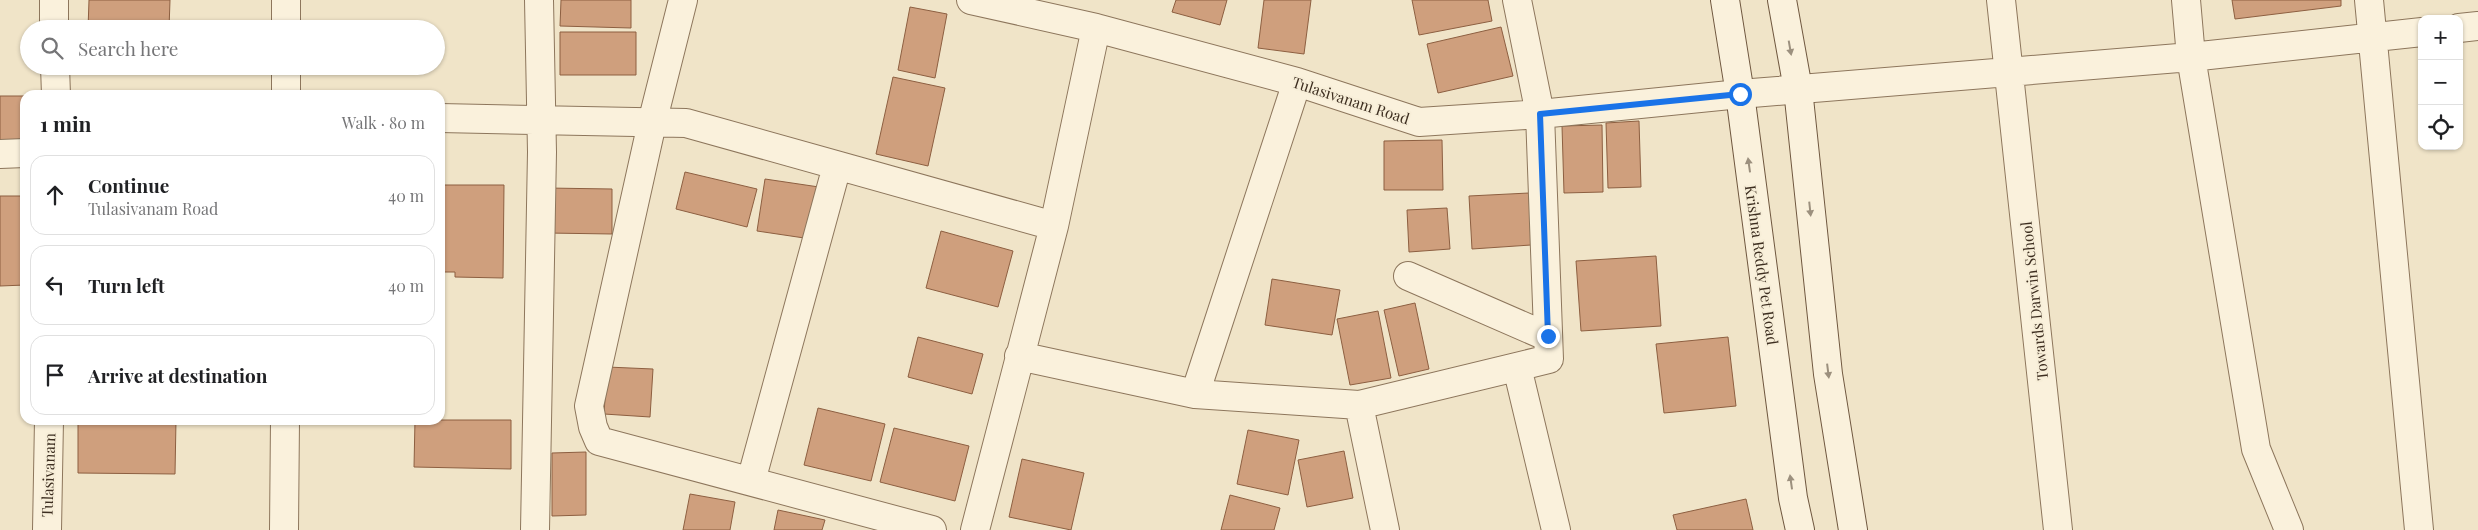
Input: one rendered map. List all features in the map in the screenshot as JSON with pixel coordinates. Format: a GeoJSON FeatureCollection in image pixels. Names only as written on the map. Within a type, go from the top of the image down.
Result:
{"type":"FeatureCollection","features":[{"type":"Feature","properties":{"kind":"street"},"geometry":{"type":"LineString","coordinates":[[54,0],[54,20]]}},
{"type":"Feature","properties":{"kind":"street"},"geometry":{"type":"LineString","coordinates":[[286,0],[286,20]]}},
{"type":"Feature","properties":{"kind":"street"},"geometry":{"type":"LineString","coordinates":[[535,530],[542,120],[539,0]]}},
{"type":"Feature","properties":{"kind":"street"},"geometry":{"type":"LineString","coordinates":[[683,0],[652,123],[589,406],[593,427],[599,441],[932,530]]}},
{"type":"Feature","properties":{"kind":"street","name":"Tulasivanam Road"},"geometry":{"type":"LineString","coordinates":[[972,0],[1096,28],[1297,82],[1419,122],[1540,114],[1740,94],[2191,57],[2418,32]]}},
{"type":"Feature","properties":{"kind":"street"},"geometry":{"type":"LineString","coordinates":[[1019,356],[1194,394],[1359,405],[1549,359],[1540,114],[1517,0]]}},
{"type":"Feature","properties":{"kind":"street","name":"Krishna Reddy Pet Road"},"geometry":{"type":"LineString","coordinates":[[1725,0],[1740,94],[1792,488],[1800,530]]}},
{"type":"Feature","properties":{"kind":"street"},"geometry":{"type":"LineString","coordinates":[[1782,0],[1798,90],[1828,374],[1852,530]]}},
{"type":"Feature","properties":{"kind":"street","name":"Towards Darwin School"},"geometry":{"type":"LineString","coordinates":[[2001,0],[2058,530]]}},
{"type":"Feature","properties":{"kind":"street"},"geometry":{"type":"LineString","coordinates":[[2186,0],[2191,57],[2256,449],[2289,530]]}},
{"type":"Feature","properties":{"kind":"street"},"geometry":{"type":"LineString","coordinates":[[2370,0],[2372,38],[2419,530]]}},
{"type":"Feature","properties":{"kind":"street"},"geometry":{"type":"LineString","coordinates":[[2463,28],[2478,26]]}},
{"type":"Feature","properties":{"kind":"street"},"geometry":{"type":"LineString","coordinates":[[975,530],[1054,226],[1096,28]]}},
{"type":"Feature","properties":{"kind":"street"},"geometry":{"type":"LineString","coordinates":[[55,75],[56,90]]}},
{"type":"Feature","properties":{"kind":"street"},"geometry":{"type":"LineString","coordinates":[[286,75],[286,90]]}},
{"type":"Feature","properties":{"kind":"street"},"geometry":{"type":"LineString","coordinates":[[1194,394],[1297,82]]}},
{"type":"Feature","properties":{"kind":"street"},"geometry":{"type":"LineString","coordinates":[[445,118],[686,123],[1054,226]]}},
{"type":"Feature","properties":{"kind":"street"},"geometry":{"type":"LineString","coordinates":[[0,154],[20,153]]}},
{"type":"Feature","properties":{"kind":"street"},"geometry":{"type":"LineString","coordinates":[[751,481],[838,166]]}},
{"type":"Feature","properties":{"kind":"street"},"geometry":{"type":"LineString","coordinates":[[1408,276],[1548,336]]}},
{"type":"Feature","properties":{"kind":"street"},"geometry":{"type":"LineString","coordinates":[[1517,367],[1556,530]]}},
{"type":"Feature","properties":{"kind":"street"},"geometry":{"type":"LineString","coordinates":[[1359,405],[1385,530]]}},
{"type":"Feature","properties":{"kind":"street","name":"Tulasivanam"},"geometry":{"type":"LineString","coordinates":[[47,530],[50,425]]}},
{"type":"Feature","properties":{"kind":"street"},"geometry":{"type":"LineString","coordinates":[[284,530],[285,425]]}},
{"type":"Feature","properties":{"kind":"building"},"geometry":{"type":"Polygon","coordinates":[[[89,0],[170,0],[169,20],[88,20],[89,0]]]}},
{"type":"Feature","properties":{"kind":"building"},"geometry":{"type":"Polygon","coordinates":[[[561,0],[631,0],[631,28],[560,26],[561,0]]]}},
{"type":"Feature","properties":{"kind":"building"},"geometry":{"type":"Polygon","coordinates":[[[1176,0],[1227,0],[1220,25],[1172,12],[1176,0]]]}},
{"type":"Feature","properties":{"kind":"building"},"geometry":{"type":"Polygon","coordinates":[[[1264,0],[1311,0],[1304,54],[1258,48],[1264,0]]]}},
{"type":"Feature","properties":{"kind":"building"},"geometry":{"type":"Polygon","coordinates":[[[1412,0],[1488,0],[1492,21],[1419,35],[1412,0]]]}},
{"type":"Feature","properties":{"kind":"building"},"geometry":{"type":"Polygon","coordinates":[[[2232,0],[2341,0],[2341,6],[2235,19],[2232,0]]]}},
{"type":"Feature","properties":{"kind":"building"},"geometry":{"type":"Polygon","coordinates":[[[910,7],[947,14],[935,78],[898,70],[910,7]]]}},
{"type":"Feature","properties":{"kind":"building"},"geometry":{"type":"Polygon","coordinates":[[[1501,27],[1513,76],[1438,93],[1427,44],[1501,27]]]}},
{"type":"Feature","properties":{"kind":"building"},"geometry":{"type":"Polygon","coordinates":[[[560,32],[636,32],[636,75],[560,75],[560,32]]]}},
{"type":"Feature","properties":{"kind":"building"},"geometry":{"type":"Polygon","coordinates":[[[893,77],[945,88],[928,166],[876,154],[893,77]]]}},
{"type":"Feature","properties":{"kind":"building"},"geometry":{"type":"Polygon","coordinates":[[[0,96],[20,96],[20,144],[0,144],[0,96]]]}},
{"type":"Feature","properties":{"kind":"building"},"geometry":{"type":"Polygon","coordinates":[[[1639,121],[1641,187],[1608,188],[1606,123],[1639,121]]]}},
{"type":"Feature","properties":{"kind":"building"},"geometry":{"type":"Polygon","coordinates":[[[1602,125],[1603,192],[1564,193],[1562,126],[1602,125]]]}},
{"type":"Feature","properties":{"kind":"building"},"geometry":{"type":"Polygon","coordinates":[[[1442,140],[1443,190],[1384,190],[1384,141],[1442,140]]]}},
{"type":"Feature","properties":{"kind":"building"},"geometry":{"type":"Polygon","coordinates":[[[685,172],[757,189],[747,227],[676,209],[685,172]]]}},
{"type":"Feature","properties":{"kind":"building"},"geometry":{"type":"Polygon","coordinates":[[[765,179],[819,187],[811,239],[757,231],[765,179]]]}},
{"type":"Feature","properties":{"kind":"building"},"geometry":{"type":"Polygon","coordinates":[[[445,185],[504,185],[503,278],[455,277],[455,272],[445,272],[445,185]]]}},
{"type":"Feature","properties":{"kind":"building"},"geometry":{"type":"Polygon","coordinates":[[[547,188],[612,189],[612,234],[547,233],[547,188]]]}},
{"type":"Feature","properties":{"kind":"building"},"geometry":{"type":"Polygon","coordinates":[[[1529,193],[1531,245],[1472,249],[1469,196],[1529,193]]]}},
{"type":"Feature","properties":{"kind":"building"},"geometry":{"type":"Polygon","coordinates":[[[0,196],[20,196],[20,285],[0,286],[0,196]]]}},
{"type":"Feature","properties":{"kind":"building"},"geometry":{"type":"Polygon","coordinates":[[[1447,208],[1450,249],[1409,252],[1407,210],[1447,208]]]}},
{"type":"Feature","properties":{"kind":"building"},"geometry":{"type":"Polygon","coordinates":[[[941,231],[1013,251],[998,307],[926,288],[941,231]]]}},
{"type":"Feature","properties":{"kind":"building"},"geometry":{"type":"Polygon","coordinates":[[[1656,256],[1661,326],[1581,331],[1576,261],[1656,256]]]}},
{"type":"Feature","properties":{"kind":"building"},"geometry":{"type":"Polygon","coordinates":[[[1272,279],[1340,290],[1332,335],[1265,325],[1272,279]]]}},
{"type":"Feature","properties":{"kind":"building"},"geometry":{"type":"Polygon","coordinates":[[[1415,303],[1429,369],[1399,376],[1384,310],[1415,303]]]}},
{"type":"Feature","properties":{"kind":"building"},"geometry":{"type":"Polygon","coordinates":[[[1378,311],[1391,378],[1350,385],[1337,319],[1378,311]]]}},
{"type":"Feature","properties":{"kind":"building"},"geometry":{"type":"Polygon","coordinates":[[[918,337],[983,354],[972,394],[908,377],[918,337]]]}},
{"type":"Feature","properties":{"kind":"building"},"geometry":{"type":"Polygon","coordinates":[[[1728,337],[1736,406],[1664,413],[1656,344],[1728,337]]]}},
{"type":"Feature","properties":{"kind":"building"},"geometry":{"type":"Polygon","coordinates":[[[607,367],[653,369],[650,417],[604,414],[607,367]]]}},
{"type":"Feature","properties":{"kind":"building"},"geometry":{"type":"Polygon","coordinates":[[[818,408],[885,424],[871,481],[804,465],[818,408]]]}},
{"type":"Feature","properties":{"kind":"building"},"geometry":{"type":"Polygon","coordinates":[[[445,420],[511,420],[511,469],[414,467],[415,425],[445,425],[445,420]]]}},
{"type":"Feature","properties":{"kind":"building"},"geometry":{"type":"Polygon","coordinates":[[[78,425],[176,425],[175,474],[78,473],[78,425]]]}},
{"type":"Feature","properties":{"kind":"building"},"geometry":{"type":"Polygon","coordinates":[[[894,428],[969,446],[955,501],[880,482],[894,428]]]}},
{"type":"Feature","properties":{"kind":"building"},"geometry":{"type":"Polygon","coordinates":[[[1248,430],[1299,440],[1288,495],[1237,484],[1248,430]]]}},
{"type":"Feature","properties":{"kind":"building"},"geometry":{"type":"Polygon","coordinates":[[[1344,451],[1353,498],[1307,507],[1298,460],[1344,451]]]}},
{"type":"Feature","properties":{"kind":"building"},"geometry":{"type":"Polygon","coordinates":[[[586,452],[586,515],[552,516],[552,453],[586,452]]]}},
{"type":"Feature","properties":{"kind":"building"},"geometry":{"type":"Polygon","coordinates":[[[1022,459],[1084,473],[1071,530],[1009,517],[1022,459]]]}},
{"type":"Feature","properties":{"kind":"building"},"geometry":{"type":"Polygon","coordinates":[[[690,494],[735,502],[730,530],[683,530],[690,494]]]}},
{"type":"Feature","properties":{"kind":"building"},"geometry":{"type":"Polygon","coordinates":[[[1230,495],[1280,508],[1274,530],[1221,530],[1230,495]]]}},
{"type":"Feature","properties":{"kind":"building"},"geometry":{"type":"Polygon","coordinates":[[[1746,499],[1753,530],[1677,530],[1673,515],[1746,499]]]}},
{"type":"Feature","properties":{"kind":"building"},"geometry":{"type":"Polygon","coordinates":[[[778,510],[825,520],[822,530],[774,530],[778,510]]]}},
{"type":"Feature","properties":{"kind":"route"},"geometry":{"type":"LineString","coordinates":[[1548,336],[1540,114],[1740,94]]}}]}
